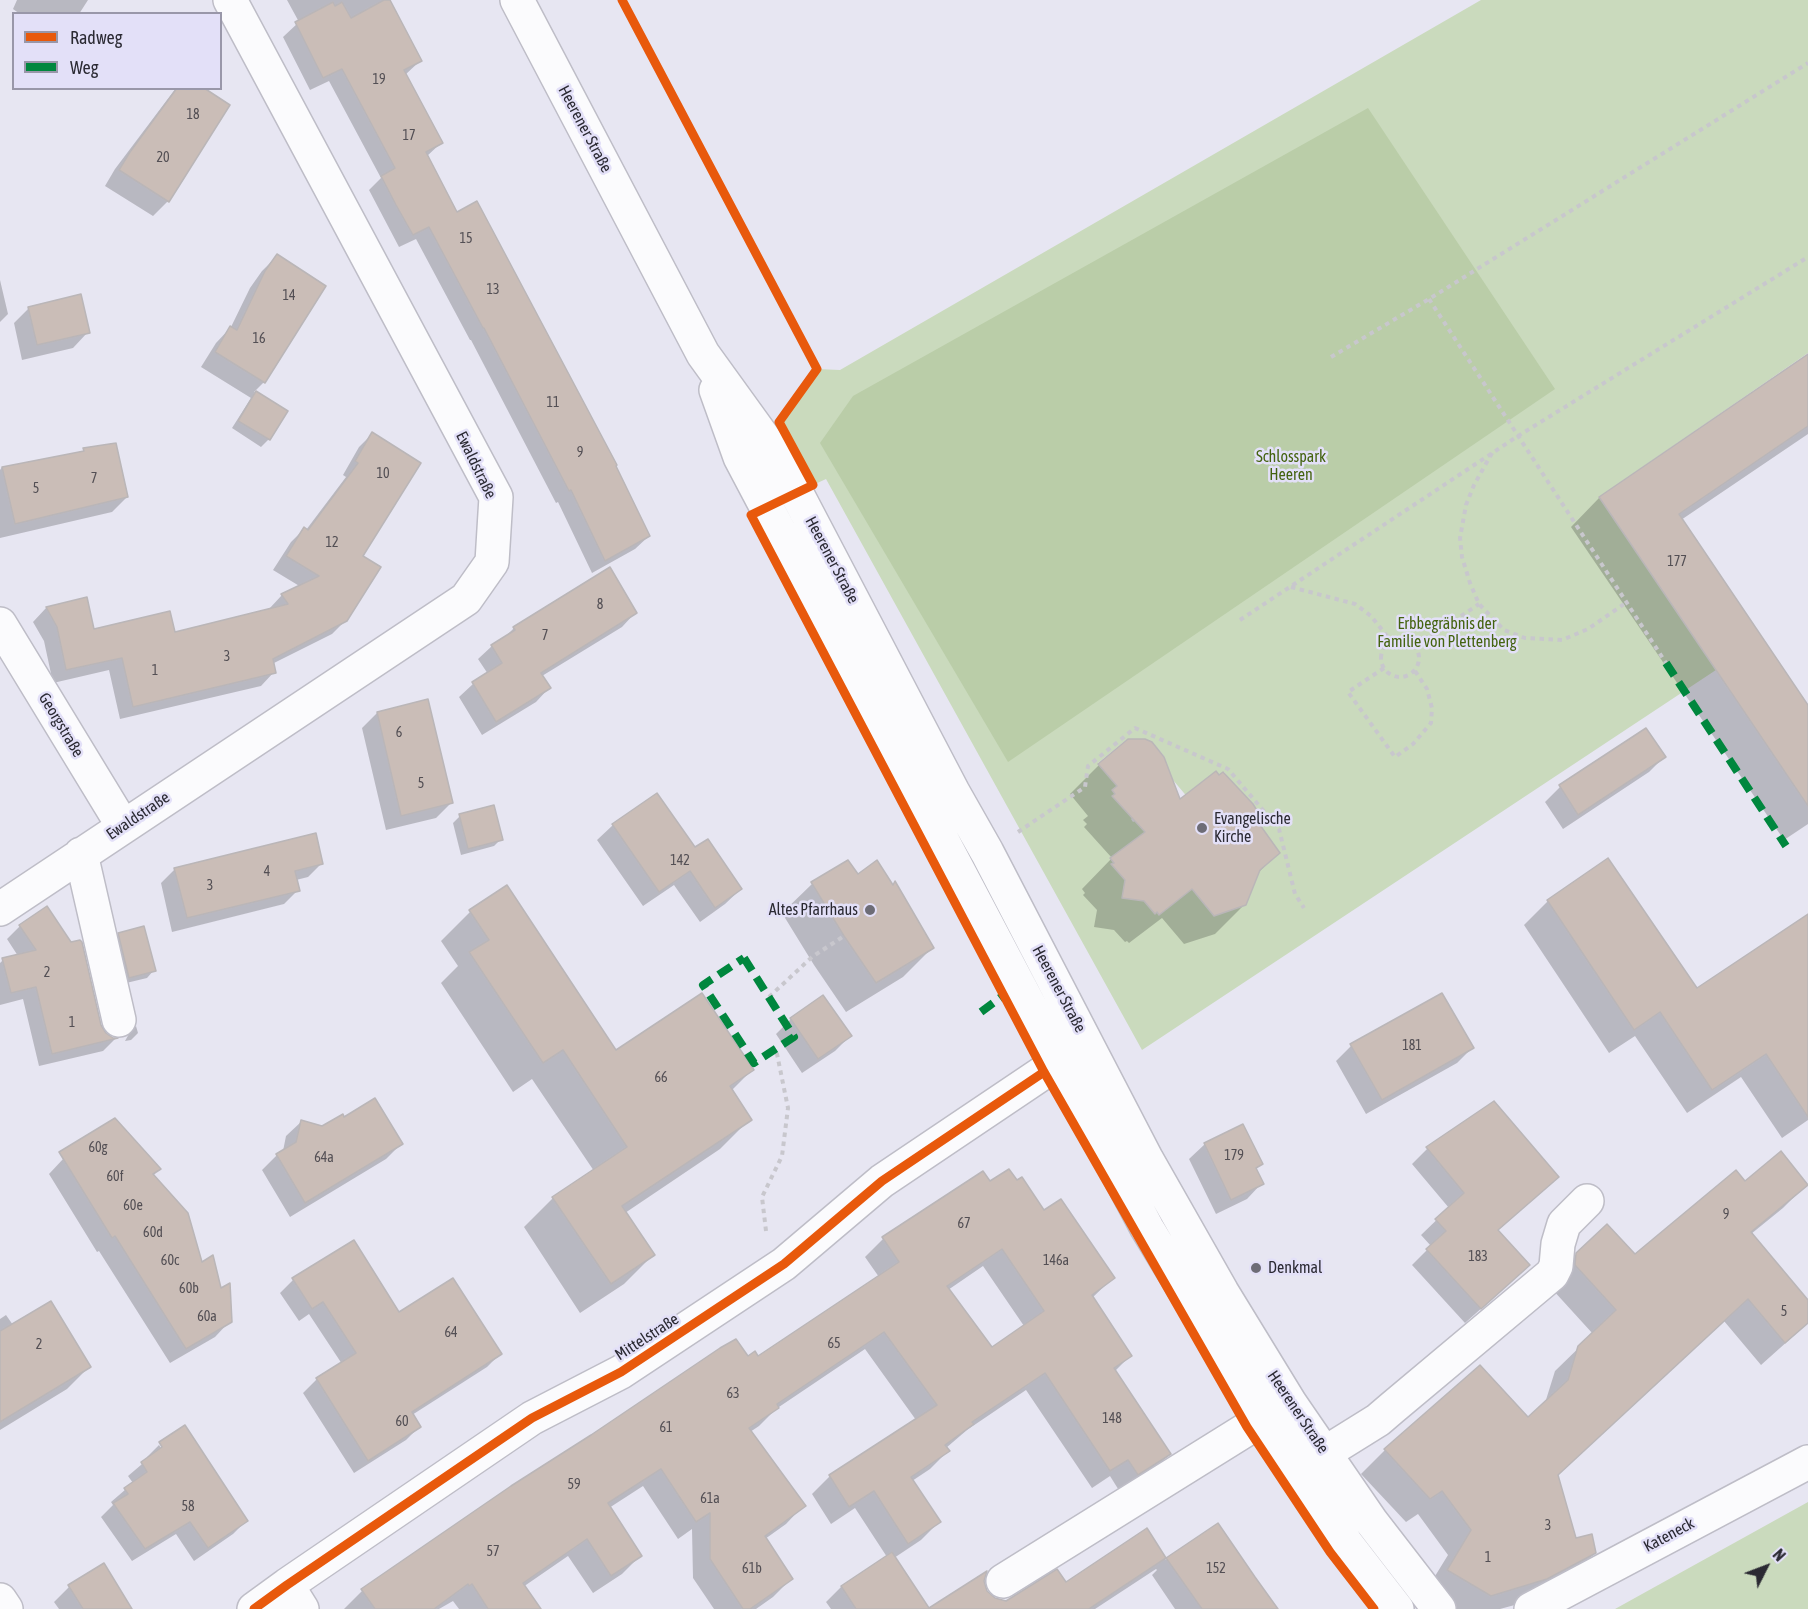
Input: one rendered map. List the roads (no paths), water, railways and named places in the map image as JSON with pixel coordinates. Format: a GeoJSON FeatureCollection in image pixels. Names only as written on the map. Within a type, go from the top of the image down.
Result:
{"type":"FeatureCollection","features":[{"type":"Feature","properties":{"kind":"main road","name":"Ewaldstraße"},"geometry":{"type":"LineString","coordinates":[[0,909],[466,599],[492,562],[496,497],[230,0]]}},
{"type":"Feature","properties":{"kind":"main road","name":"Heerener Straße"},"geometry":{"type":"LineString","coordinates":[[518,0],[704,354],[768,444],[796,492],[1147,1160],[1216,1282],[1290,1404],[1371,1521],[1439,1609]]}},
{"type":"Feature","properties":{"kind":"main road","name":"Heerener Straße"},"geometry":{"type":"LineString","coordinates":[[704,354],[740,457],[1059,1064],[1148,1228],[1263,1419],[1346,1543],[1397,1609]]}},
{"type":"Feature","properties":{"kind":"main road","name":"Georgstraße"},"geometry":{"type":"LineString","coordinates":[[0,624],[123,826]]}},
{"type":"Feature","properties":{"kind":"main road"},"geometry":{"type":"LineString","coordinates":[[81,854],[119,1020]]}},
{"type":"Feature","properties":{"kind":"main road","name":"Mittelstraße"},"geometry":{"type":"LineString","coordinates":[[254,1609],[295,1597],[532,1418],[621,1372],[784,1264],[882,1181],[1088,1046]]}},
{"type":"Feature","properties":{"kind":"main road"},"geometry":{"type":"LineString","coordinates":[[1325,1453],[1378,1420],[1551,1274],[1556,1266],[1558,1244],[1564,1224],[1587,1201]]}},
{"type":"Feature","properties":{"kind":"main road","name":"Heerener Straße"},"geometry":{"type":"LineString","coordinates":[[1004,1581],[1263,1419]]}},
{"type":"Feature","properties":{"kind":"main road","name":"Kateneck"},"geometry":{"type":"LineString","coordinates":[[1531,1609],[1808,1462]]}},
{"type":"Feature","properties":{"kind":"main road"},"geometry":{"type":"LineString","coordinates":[[0,1600],[6,1609]]}},
{"type":"Feature","properties":{"kind":"place","name":"Evangelische Kirche"},"geometry":{"type":"Point","coordinates":[1202,828]}},
{"type":"Feature","properties":{"kind":"place","name":"Altes Pfarrhaus"},"geometry":{"type":"Point","coordinates":[870,910]}},
{"type":"Feature","properties":{"kind":"place","name":"Denkmal"},"geometry":{"type":"Point","coordinates":[1256,1268]}},
{"type":"Feature","properties":{"kind":"park label","name":"Schlosspark Heeren"},"geometry":{"type":"Point","coordinates":[1291,466]}},
{"type":"Feature","properties":{"kind":"park label","name":"Erbbegräbnis der Familie von Plettenberg"},"geometry":{"type":"Point","coordinates":[1447,633]}}]}
